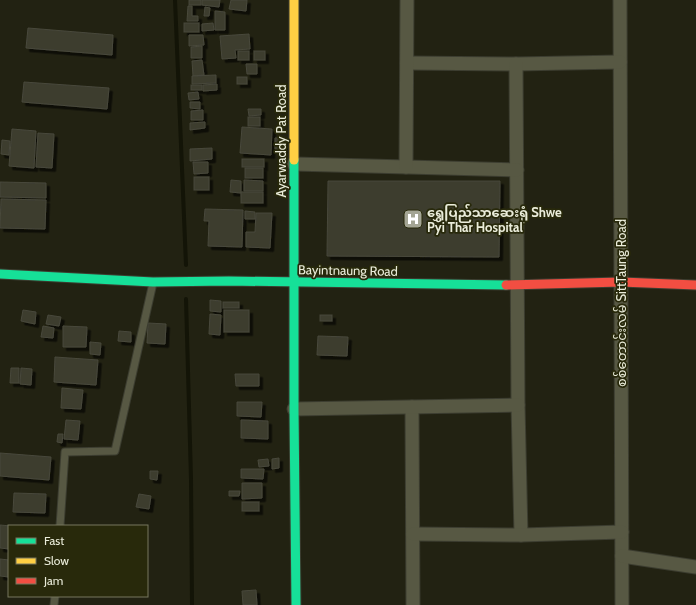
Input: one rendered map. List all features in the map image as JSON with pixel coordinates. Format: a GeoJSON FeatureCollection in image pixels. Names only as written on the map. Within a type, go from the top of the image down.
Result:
{"type":"FeatureCollection","features":[{"type":"Feature","properties":{"kind":"street","name":"Ayarwaddy Pat Road"},"geometry":{"type":"LineString","coordinates":[[294,0],[294,409],[296,605]]}},
{"type":"Feature","properties":{"kind":"street"},"geometry":{"type":"LineString","coordinates":[[406,167],[407,0]]}},
{"type":"Feature","properties":{"kind":"street","name":"စစ်တောင်းလမ် SittTaung Road"},"geometry":{"type":"LineString","coordinates":[[620,0],[622,605]]}},
{"type":"Feature","properties":{"kind":"street"},"geometry":{"type":"LineString","coordinates":[[407,63],[516,64],[620,62]]}},
{"type":"Feature","properties":{"kind":"street"},"geometry":{"type":"LineString","coordinates":[[516,64],[518,405],[521,535]]}},
{"type":"Feature","properties":{"kind":"street"},"geometry":{"type":"LineString","coordinates":[[294,164],[517,170]]}},
{"type":"Feature","properties":{"kind":"street","name":"Bayintnaung Road"},"geometry":{"type":"LineString","coordinates":[[0,274],[153,282],[294,282],[517,286],[621,282],[696,286]]}},
{"type":"Feature","properties":{"kind":"street"},"geometry":{"type":"LineString","coordinates":[[294,409],[518,405]]}},
{"type":"Feature","properties":{"kind":"street"},"geometry":{"type":"LineString","coordinates":[[412,407],[413,605]]}},
{"type":"Feature","properties":{"kind":"street"},"geometry":{"type":"LineString","coordinates":[[412,534],[521,535],[622,532]]}},
{"type":"Feature","properties":{"kind":"street"},"geometry":{"type":"LineString","coordinates":[[622,556],[696,567]]}},
{"type":"Feature","properties":{"kind":"lane"},"geometry":{"type":"LineString","coordinates":[[60,525],[65,452],[115,451],[153,282]]}},
{"type":"Feature","properties":{"kind":"building"},"geometry":{"type":"Polygon","coordinates":[[[189,0],[201,0],[201,5],[189,5],[189,0]]]}},
{"type":"Feature","properties":{"kind":"building"},"geometry":{"type":"Polygon","coordinates":[[[202,0],[220,0],[219,7],[202,5],[202,0]]]}},
{"type":"Feature","properties":{"kind":"building"},"geometry":{"type":"Polygon","coordinates":[[[231,0],[247,0],[246,11],[229,9],[231,0]]]}},
{"type":"Feature","properties":{"kind":"building"},"geometry":{"type":"Polygon","coordinates":[[[188,6],[192,6],[192,16],[198,16],[198,21],[187,21],[188,6]]]}},
{"type":"Feature","properties":{"kind":"building"},"geometry":{"type":"Polygon","coordinates":[[[205,7],[210,8],[209,16],[204,16],[205,7]]]}},
{"type":"Feature","properties":{"kind":"building"},"geometry":{"type":"Polygon","coordinates":[[[215,11],[225,12],[225,30],[215,30],[215,11]]]}},
{"type":"Feature","properties":{"kind":"building"},"geometry":{"type":"Polygon","coordinates":[[[184,23],[199,23],[199,32],[184,32],[184,23]]]}},
{"type":"Feature","properties":{"kind":"building"},"geometry":{"type":"Polygon","coordinates":[[[213,23],[214,30],[202,31],[202,24],[213,23]]]}},
{"type":"Feature","properties":{"kind":"building"},"geometry":{"type":"Polygon","coordinates":[[[28,28],[113,35],[112,55],[26,48],[28,28]]]}},
{"type":"Feature","properties":{"kind":"building"},"geometry":{"type":"Polygon","coordinates":[[[249,34],[250,49],[235,50],[236,58],[222,59],[220,36],[249,34]]]}},
{"type":"Feature","properties":{"kind":"building"},"geometry":{"type":"Polygon","coordinates":[[[189,35],[203,35],[204,45],[189,46],[189,35]]]}},
{"type":"Feature","properties":{"kind":"building"},"geometry":{"type":"Polygon","coordinates":[[[202,46],[202,58],[191,58],[191,47],[202,46]]]}},
{"type":"Feature","properties":{"kind":"building"},"geometry":{"type":"Polygon","coordinates":[[[238,51],[249,51],[249,60],[238,60],[238,51]]]}},
{"type":"Feature","properties":{"kind":"building"},"geometry":{"type":"Polygon","coordinates":[[[254,51],[265,51],[265,60],[254,60],[254,51]]]}},
{"type":"Feature","properties":{"kind":"building"},"geometry":{"type":"Polygon","coordinates":[[[202,60],[204,75],[193,76],[192,61],[202,60]]]}},
{"type":"Feature","properties":{"kind":"building"},"geometry":{"type":"Polygon","coordinates":[[[246,64],[257,64],[257,74],[247,74],[246,64]]]}},
{"type":"Feature","properties":{"kind":"building"},"geometry":{"type":"Polygon","coordinates":[[[216,75],[216,83],[192,84],[192,76],[216,75]]]}},
{"type":"Feature","properties":{"kind":"building"},"geometry":{"type":"Polygon","coordinates":[[[237,77],[247,77],[247,84],[237,84],[237,77]]]}},
{"type":"Feature","properties":{"kind":"building"},"geometry":{"type":"Polygon","coordinates":[[[24,82],[109,88],[107,109],[22,102],[24,82]]]}},
{"type":"Feature","properties":{"kind":"building"},"geometry":{"type":"Polygon","coordinates":[[[217,84],[217,90],[203,91],[203,85],[217,84]]]}},
{"type":"Feature","properties":{"kind":"building"},"geometry":{"type":"Polygon","coordinates":[[[191,85],[202,85],[202,90],[191,90],[191,85]]]}},
{"type":"Feature","properties":{"kind":"building"},"geometry":{"type":"Polygon","coordinates":[[[198,92],[199,99],[189,100],[188,93],[198,92]]]}},
{"type":"Feature","properties":{"kind":"building"},"geometry":{"type":"Polygon","coordinates":[[[190,102],[200,102],[200,109],[190,108],[190,102]]]}},
{"type":"Feature","properties":{"kind":"building"},"geometry":{"type":"Polygon","coordinates":[[[248,109],[261,109],[261,115],[249,116],[248,109]]]}},
{"type":"Feature","properties":{"kind":"building"},"geometry":{"type":"Polygon","coordinates":[[[203,110],[203,120],[191,120],[191,111],[203,110]]]}},
{"type":"Feature","properties":{"kind":"building"},"geometry":{"type":"Polygon","coordinates":[[[248,117],[260,117],[260,126],[248,126],[248,117]]]}},
{"type":"Feature","properties":{"kind":"building"},"geometry":{"type":"Polygon","coordinates":[[[205,122],[205,128],[190,130],[190,123],[205,122]]]}},
{"type":"Feature","properties":{"kind":"building"},"geometry":{"type":"Polygon","coordinates":[[[242,127],[272,129],[271,155],[240,153],[242,127]]]}},
{"type":"Feature","properties":{"kind":"building"},"geometry":{"type":"Polygon","coordinates":[[[12,129],[36,131],[34,168],[9,166],[12,129]]]}},
{"type":"Feature","properties":{"kind":"building"},"geometry":{"type":"Polygon","coordinates":[[[38,133],[54,134],[52,168],[36,167],[38,133]]]}},
{"type":"Feature","properties":{"kind":"building"},"geometry":{"type":"Polygon","coordinates":[[[275,138],[284,138],[284,150],[275,149],[275,138]]]}},
{"type":"Feature","properties":{"kind":"building"},"geometry":{"type":"Polygon","coordinates":[[[2,140],[10,141],[9,155],[1,154],[2,140]]]}},
{"type":"Feature","properties":{"kind":"building"},"geometry":{"type":"Polygon","coordinates":[[[212,148],[212,159],[190,161],[190,149],[212,148]]]}},
{"type":"Feature","properties":{"kind":"building"},"geometry":{"type":"Polygon","coordinates":[[[242,159],[264,159],[264,167],[242,167],[242,159]]]}},
{"type":"Feature","properties":{"kind":"building"},"geometry":{"type":"Polygon","coordinates":[[[193,162],[208,162],[208,173],[194,174],[193,162]]]}},
{"type":"Feature","properties":{"kind":"building"},"geometry":{"type":"Polygon","coordinates":[[[245,168],[263,168],[263,178],[245,178],[245,168]]]}},
{"type":"Feature","properties":{"kind":"building"},"geometry":{"type":"Polygon","coordinates":[[[194,177],[209,177],[209,190],[194,190],[194,177]]]}},
{"type":"Feature","properties":{"kind":"building"},"geometry":{"type":"Polygon","coordinates":[[[231,180],[241,181],[241,193],[230,192],[231,180]]]}},
{"type":"Feature","properties":{"kind":"building"},"geometry":{"type":"Polygon","coordinates":[[[244,180],[263,181],[263,191],[244,191],[244,180]]]}},
{"type":"Feature","properties":{"kind":"building","name":"ရွှေပြည်သာဆေးရုံ Shwe Pyi Thar Hospital"},"geometry":{"type":"Polygon","coordinates":[[[328,181],[500,181],[499,257],[327,256],[328,181]]]}},
{"type":"Feature","properties":{"kind":"building"},"geometry":{"type":"Polygon","coordinates":[[[0,182],[46,183],[46,198],[0,197],[0,182]]]}},
{"type":"Feature","properties":{"kind":"building"},"geometry":{"type":"Polygon","coordinates":[[[241,192],[263,192],[263,203],[241,203],[241,192]]]}},
{"type":"Feature","properties":{"kind":"building"},"geometry":{"type":"Polygon","coordinates":[[[1,199],[46,200],[45,229],[0,228],[1,199]]]}},
{"type":"Feature","properties":{"kind":"building"},"geometry":{"type":"Polygon","coordinates":[[[205,209],[243,210],[242,247],[208,246],[209,221],[204,221],[205,209]]]}},
{"type":"Feature","properties":{"kind":"building"},"geometry":{"type":"Polygon","coordinates":[[[245,211],[255,212],[255,219],[245,219],[245,211]]]}},
{"type":"Feature","properties":{"kind":"building"},"geometry":{"type":"Polygon","coordinates":[[[256,213],[272,213],[270,248],[246,247],[246,232],[255,232],[256,213]]]}},
{"type":"Feature","properties":{"kind":"building"},"geometry":{"type":"Polygon","coordinates":[[[210,300],[221,301],[221,312],[210,311],[210,300]]]}},
{"type":"Feature","properties":{"kind":"building"},"geometry":{"type":"Polygon","coordinates":[[[223,302],[239,302],[239,308],[223,308],[223,302]]]}},
{"type":"Feature","properties":{"kind":"building"},"geometry":{"type":"Polygon","coordinates":[[[23,310],[36,312],[35,324],[21,321],[23,310]]]}},
{"type":"Feature","properties":{"kind":"building"},"geometry":{"type":"Polygon","coordinates":[[[224,310],[249,310],[249,332],[224,332],[224,310]]]}},
{"type":"Feature","properties":{"kind":"building"},"geometry":{"type":"Polygon","coordinates":[[[210,314],[221,315],[220,335],[209,334],[210,314]]]}},
{"type":"Feature","properties":{"kind":"building"},"geometry":{"type":"Polygon","coordinates":[[[48,315],[61,317],[59,326],[46,324],[48,315]]]}},
{"type":"Feature","properties":{"kind":"building"},"geometry":{"type":"Polygon","coordinates":[[[320,315],[332,315],[332,321],[320,321],[320,315]]]}},
{"type":"Feature","properties":{"kind":"building"},"geometry":{"type":"Polygon","coordinates":[[[148,323],[166,324],[165,344],[147,343],[148,323]]]}},
{"type":"Feature","properties":{"kind":"building"},"geometry":{"type":"Polygon","coordinates":[[[43,326],[54,328],[53,338],[41,337],[43,326]]]}},
{"type":"Feature","properties":{"kind":"building"},"geometry":{"type":"Polygon","coordinates":[[[63,326],[87,327],[86,347],[63,347],[63,326]]]}},
{"type":"Feature","properties":{"kind":"building"},"geometry":{"type":"Polygon","coordinates":[[[119,331],[131,332],[131,342],[118,341],[119,331]]]}},
{"type":"Feature","properties":{"kind":"building"},"geometry":{"type":"Polygon","coordinates":[[[318,336],[348,337],[347,356],[317,355],[318,336]]]}},
{"type":"Feature","properties":{"kind":"building"},"geometry":{"type":"Polygon","coordinates":[[[90,342],[101,343],[100,355],[90,354],[90,342]]]}},
{"type":"Feature","properties":{"kind":"building"},"geometry":{"type":"Polygon","coordinates":[[[55,357],[98,360],[96,385],[54,382],[55,357]]]}},
{"type":"Feature","properties":{"kind":"building"},"geometry":{"type":"Polygon","coordinates":[[[11,368],[19,368],[19,383],[10,383],[11,368]]]}},
{"type":"Feature","properties":{"kind":"building"},"geometry":{"type":"Polygon","coordinates":[[[21,368],[32,369],[31,385],[20,384],[21,368]]]}},
{"type":"Feature","properties":{"kind":"building"},"geometry":{"type":"Polygon","coordinates":[[[235,374],[259,374],[259,386],[236,386],[235,374]]]}},
{"type":"Feature","properties":{"kind":"building"},"geometry":{"type":"Polygon","coordinates":[[[62,388],[83,390],[81,409],[61,408],[62,388]]]}},
{"type":"Feature","properties":{"kind":"building"},"geometry":{"type":"Polygon","coordinates":[[[237,402],[262,402],[261,417],[237,416],[237,402]]]}},
{"type":"Feature","properties":{"kind":"building"},"geometry":{"type":"Polygon","coordinates":[[[66,420],[80,421],[78,440],[64,439],[66,420]]]}},
{"type":"Feature","properties":{"kind":"building"},"geometry":{"type":"Polygon","coordinates":[[[241,420],[268,421],[268,439],[241,438],[241,420]]]}},
{"type":"Feature","properties":{"kind":"building"},"geometry":{"type":"Polygon","coordinates":[[[58,434],[63,434],[62,443],[57,442],[58,434]]]}},
{"type":"Feature","properties":{"kind":"building"},"geometry":{"type":"Polygon","coordinates":[[[0,453],[51,457],[49,480],[0,476],[0,453]]]}},
{"type":"Feature","properties":{"kind":"building"},"geometry":{"type":"Polygon","coordinates":[[[279,458],[279,468],[272,469],[272,459],[279,458]]]}},
{"type":"Feature","properties":{"kind":"building"},"geometry":{"type":"Polygon","coordinates":[[[268,459],[269,466],[259,467],[258,460],[268,459]]]}},
{"type":"Feature","properties":{"kind":"building"},"geometry":{"type":"Polygon","coordinates":[[[241,469],[264,469],[263,479],[241,478],[241,469]]]}},
{"type":"Feature","properties":{"kind":"building"},"geometry":{"type":"Polygon","coordinates":[[[150,471],[158,471],[157,480],[150,479],[150,471]]]}},
{"type":"Feature","properties":{"kind":"building"},"geometry":{"type":"Polygon","coordinates":[[[242,483],[262,483],[262,498],[242,499],[242,483]]]}},
{"type":"Feature","properties":{"kind":"building"},"geometry":{"type":"Polygon","coordinates":[[[229,491],[240,491],[239,496],[229,496],[229,491]]]}},
{"type":"Feature","properties":{"kind":"building"},"geometry":{"type":"Polygon","coordinates":[[[14,493],[46,494],[45,513],[13,512],[14,493]]]}},
{"type":"Feature","properties":{"kind":"building"},"geometry":{"type":"Polygon","coordinates":[[[139,494],[151,496],[149,509],[136,507],[139,494]]]}},
{"type":"Feature","properties":{"kind":"building"},"geometry":{"type":"Polygon","coordinates":[[[242,502],[259,502],[259,511],[242,511],[242,502]]]}},
{"type":"Feature","properties":{"kind":"building"},"geometry":{"type":"Polygon","coordinates":[[[0,525],[8,526],[8,549],[0,548],[0,525]]]}},
{"type":"Feature","properties":{"kind":"building"},"geometry":{"type":"Polygon","coordinates":[[[0,559],[8,560],[8,577],[0,576],[0,559]]]}},
{"type":"Feature","properties":{"kind":"building"},"geometry":{"type":"Polygon","coordinates":[[[256,590],[257,605],[243,605],[242,591],[256,590]]]}},
{"type":"Feature","properties":{"kind":"waterway"},"geometry":{"type":"LineString","coordinates":[[175,0],[186,265]]}},
{"type":"Feature","properties":{"kind":"waterway"},"geometry":{"type":"LineString","coordinates":[[186,299],[191,479],[192,605]]}},
{"type":"Feature","properties":{"kind":"traffic: fast"},"geometry":{"type":"LineString","coordinates":[[294,160],[296,605]]}},
{"type":"Feature","properties":{"kind":"traffic: fast"},"geometry":{"type":"LineString","coordinates":[[0,274],[153,282],[229,281],[506,285]]}},
{"type":"Feature","properties":{"kind":"traffic: slow"},"geometry":{"type":"LineString","coordinates":[[294,0],[294,160]]}},
{"type":"Feature","properties":{"kind":"traffic: jam"},"geometry":{"type":"LineString","coordinates":[[506,285],[621,282],[696,285]]}},
{"type":"Feature","properties":{"kind":"place","name":"ရွှေပြည်သာဆေးရုံ Shwe Pyi Thar Hospital"},"geometry":{"type":"Point","coordinates":[413,219]}}]}
